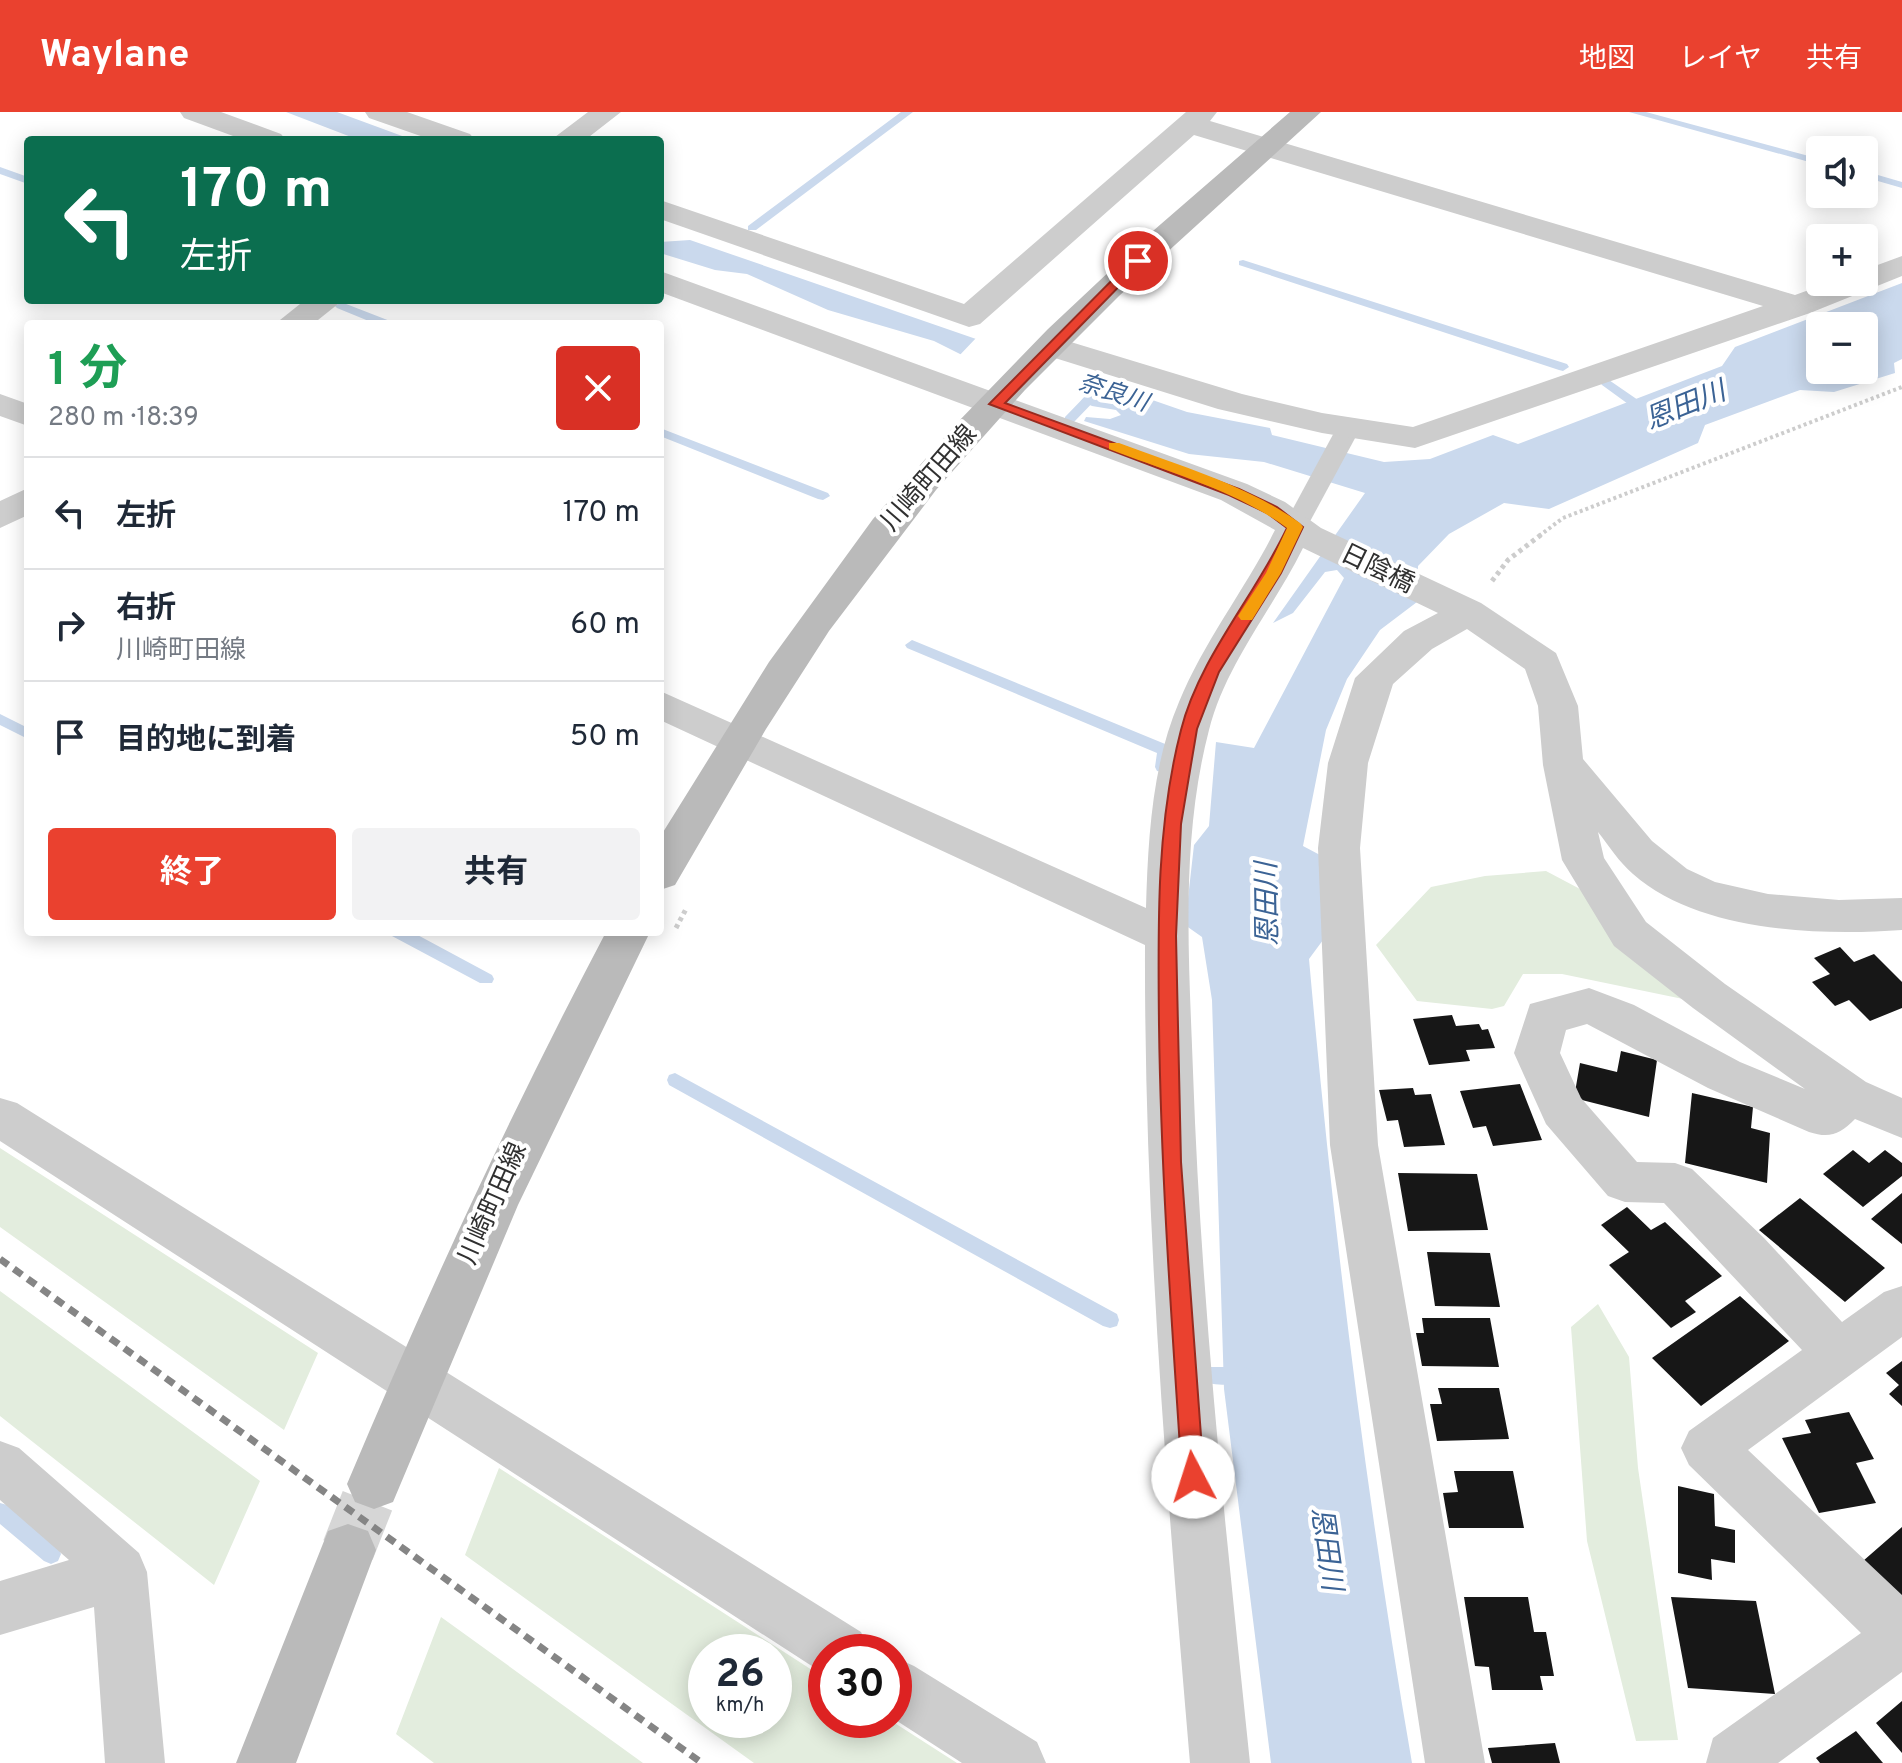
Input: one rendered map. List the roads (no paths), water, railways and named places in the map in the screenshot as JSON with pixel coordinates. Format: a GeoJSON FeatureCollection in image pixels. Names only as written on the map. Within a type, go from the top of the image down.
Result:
{"type":"FeatureCollection","features":[{"type":"Feature","properties":{"kind":"main road","name":"川崎町田線"},"geometry":{"type":"LineString","coordinates":[[664,867],[738,740],[841,589],[923,483],[1049,348],[1159,240],[1307,112]]}},
{"type":"Feature","properties":{"kind":"main road","name":"川崎町田線"},"geometry":{"type":"LineString","coordinates":[[374,1484],[494,1201],[570,1042],[649,937]]}},
{"type":"Feature","properties":{"kind":"main road"},"geometry":{"type":"LineString","coordinates":[[266,1763],[348,1550]]}},
{"type":"Feature","properties":{"kind":"street"},"geometry":{"type":"LineString","coordinates":[[194,112],[260,136]]}},
{"type":"Feature","properties":{"kind":"street"},"geometry":{"type":"LineString","coordinates":[[379,112],[448,136]]}},
{"type":"Feature","properties":{"kind":"street"},"geometry":{"type":"LineString","coordinates":[[572,136],[607,112]]}},
{"type":"Feature","properties":{"kind":"street"},"geometry":{"type":"LineString","coordinates":[[664,210],[969,317],[1196,118],[1266,147],[1799,306]]}},
{"type":"Feature","properties":{"kind":"street"},"geometry":{"type":"LineString","coordinates":[[1878,275],[1902,265]]}},
{"type":"Feature","properties":{"kind":"street","name":"日陰橋"},"geometry":{"type":"LineString","coordinates":[[664,282],[998,401],[1234,492],[1457,608],[1542,662],[1558,706],[1563,765],[1583,860],[1630,934],[1746,1024],[1849,1095],[1902,1119]]}},
{"type":"Feature","properties":{"kind":"street"},"geometry":{"type":"LineString","coordinates":[[1049,348],[1189,392],[1346,433],[1415,438],[1826,296]]}},
{"type":"Feature","properties":{"kind":"street"},"geometry":{"type":"LineString","coordinates":[[297,320],[321,304]]}},
{"type":"Feature","properties":{"kind":"street"},"geometry":{"type":"LineString","coordinates":[[0,404],[24,414]]}},
{"type":"Feature","properties":{"kind":"street"},"geometry":{"type":"LineString","coordinates":[[0,517],[24,502]]}},
{"type":"Feature","properties":{"kind":"street"},"geometry":{"type":"LineString","coordinates":[[1220,1763],[1187,1413],[1176,1240],[1167,936],[1173,824],[1189,729],[1211,672],[1301,525]]}},
{"type":"Feature","properties":{"kind":"street"},"geometry":{"type":"LineString","coordinates":[[1455,1763],[1354,1145],[1342,960],[1339,848],[1348,763],[1375,678],[1457,608]]}},
{"type":"Feature","properties":{"kind":"street"},"geometry":{"type":"LineString","coordinates":[[664,706],[1167,936]]}},
{"type":"Feature","properties":{"kind":"street"},"geometry":{"type":"LineString","coordinates":[[1563,765],[1578,777],[1613,825],[1649,864],[1684,889],[1736,904],[1840,916],[1902,914]]}},
{"type":"Feature","properties":{"kind":"street"},"geometry":{"type":"LineString","coordinates":[[1839,1355],[1746,1253],[1675,1183],[1625,1182],[1563,1110],[1537,1053],[1546,1017],[1589,1006],[1724,1075],[1826,1118],[1849,1095]]}},
{"type":"Feature","properties":{"kind":"street"},"geometry":{"type":"LineString","coordinates":[[0,1117],[813,1634]]}},
{"type":"Feature","properties":{"kind":"street"},"geometry":{"type":"LineString","coordinates":[[1734,1759],[1902,1636],[1708,1448],[1902,1308]]}},
{"type":"Feature","properties":{"kind":"street"},"geometry":{"type":"LineString","coordinates":[[0,1466],[119,1572],[135,1763]]}},
{"type":"Feature","properties":{"kind":"street"},"geometry":{"type":"LineString","coordinates":[[0,1608],[119,1572]]}},
{"type":"Feature","properties":{"kind":"street"},"geometry":{"type":"LineString","coordinates":[[912,1697],[1016,1763]]}},
{"type":"Feature","properties":{"kind":"lane"},"geometry":{"type":"LineString","coordinates":[[1301,525],[1346,433]]}},
{"type":"Feature","properties":{"kind":"water"},"geometry":{"type":"Polygon","coordinates":[[[286,112],[337,112],[402,136],[349,136],[286,112]]]}},
{"type":"Feature","properties":{"kind":"water"},"geometry":{"type":"Polygon","coordinates":[[[690,240],[1187,412],[1270,428],[1272,435],[1384,462],[1430,459],[1493,435],[1518,444],[1722,366],[1735,347],[1806,320],[1806,384],[1860,384],[1834,392],[1800,390],[1705,425],[1698,443],[1549,509],[1504,503],[1449,534],[1418,566],[1417,602],[1380,630],[1347,679],[1326,730],[1303,846],[1320,855],[1323,940],[1309,959],[1352,1362],[1412,1763],[1271,1763],[1224,1389],[1212,1000],[1202,937],[1185,925],[1194,845],[1209,826],[1216,742],[1254,748],[1344,578],[1337,570],[1325,572],[1293,613],[1273,623],[1365,493],[1264,462],[1189,454],[1084,421],[1086,417],[1110,419],[1121,415],[1116,410],[1092,406],[1034,379],[988,368],[934,341],[828,310],[747,274],[715,270],[664,254],[664,242],[690,240]]]}},
{"type":"Feature","properties":{"kind":"water"},"geometry":{"type":"Polygon","coordinates":[[[1902,283],[1902,359],[1894,363],[1895,373],[1878,378],[1878,312],[1826,312],[1868,296],[1878,296],[1878,292],[1902,283]]]}},
{"type":"Feature","properties":{"kind":"waterway"},"geometry":{"type":"LineString","coordinates":[[752,228],[908,112]]}},
{"type":"Feature","properties":{"kind":"waterway"},"geometry":{"type":"LineString","coordinates":[[1634,112],[1806,158]]}},
{"type":"Feature","properties":{"kind":"waterway"},"geometry":{"type":"LineString","coordinates":[[0,170],[24,179]]}},
{"type":"Feature","properties":{"kind":"waterway"},"geometry":{"type":"LineString","coordinates":[[1878,178],[1902,185]]}},
{"type":"Feature","properties":{"kind":"waterway"},"geometry":{"type":"LineString","coordinates":[[1243,263],[1563,367]]}},
{"type":"Feature","properties":{"kind":"waterway"},"geometry":{"type":"LineString","coordinates":[[341,306],[376,320]]}},
{"type":"Feature","properties":{"kind":"waterway","name":"恩田川"},"geometry":{"type":"LineString","coordinates":[[1606,382],[1650,414]]}},
{"type":"Feature","properties":{"kind":"waterway","name":"奈良川"},"geometry":{"type":"LineString","coordinates":[[1069,420],[1098,390]]}},
{"type":"Feature","properties":{"kind":"waterway"},"geometry":{"type":"LineString","coordinates":[[664,434],[823,496]]}},
{"type":"Feature","properties":{"kind":"waterway"},"geometry":{"type":"LineString","coordinates":[[912,645],[1165,750],[1162,767]]}},
{"type":"Feature","properties":{"kind":"waterway"},"geometry":{"type":"LineString","coordinates":[[0,719],[24,732]]}},
{"type":"Feature","properties":{"kind":"waterway"},"geometry":{"type":"LineString","coordinates":[[405,936],[486,979]]}},
{"type":"Feature","properties":{"kind":"waterway"},"geometry":{"type":"LineString","coordinates":[[675,1080],[1110,1320]]}},
{"type":"Feature","properties":{"kind":"waterway"},"geometry":{"type":"LineString","coordinates":[[1208,1375],[1243,1375]]}},
{"type":"Feature","properties":{"kind":"waterway"},"geometry":{"type":"LineString","coordinates":[[0,1512],[51,1554]]}},
{"type":"Feature","properties":{"kind":"tunnel"},"geometry":{"type":"LineString","coordinates":[[348,1550],[374,1484]]}},
{"type":"Feature","properties":{"kind":"railway"},"geometry":{"type":"LineString","coordinates":[[0,1259],[702,1763]]}}]}
